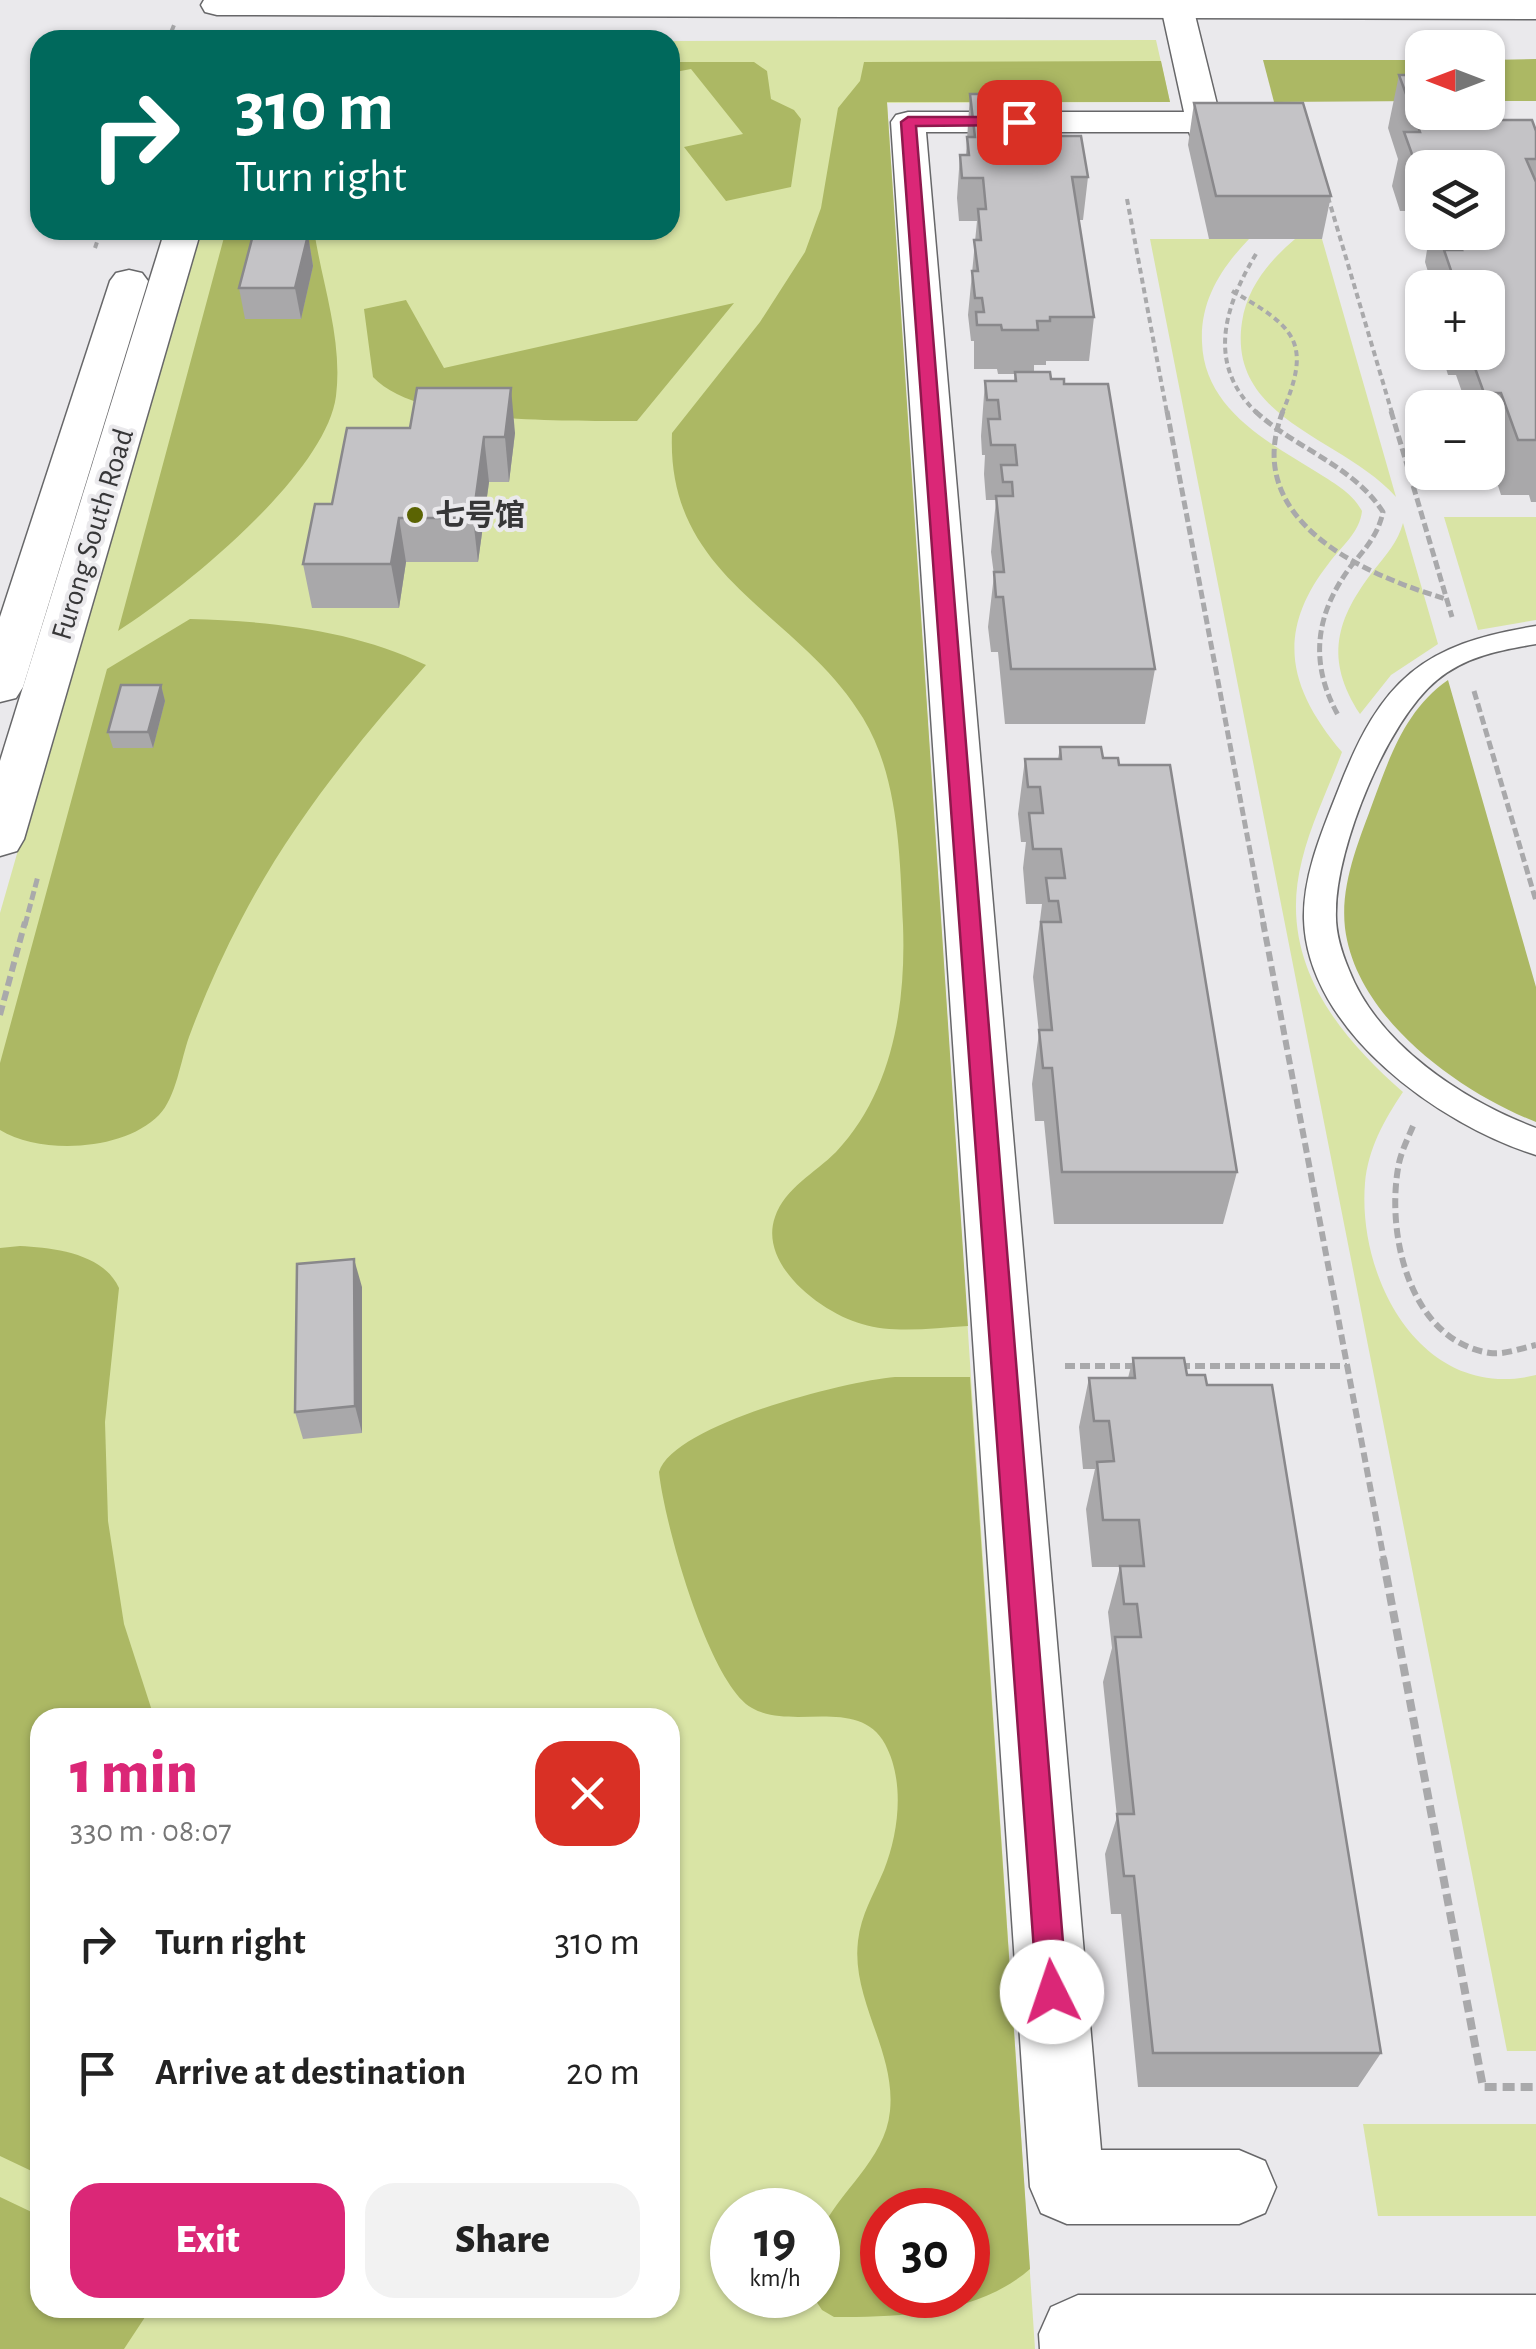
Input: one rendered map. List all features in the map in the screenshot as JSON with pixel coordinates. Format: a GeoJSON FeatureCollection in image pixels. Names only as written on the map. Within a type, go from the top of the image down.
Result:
{"type":"FeatureCollection","features":[{"type":"Feature","properties":{"kind":"main road"},"geometry":{"type":"LineString","coordinates":[[209,30],[218,2],[1536,9]]}},
{"type":"Feature","properties":{"kind":"main road"},"geometry":{"type":"LineString","coordinates":[[244,30],[252,3]]}},
{"type":"Feature","properties":{"kind":"main road"},"geometry":{"type":"LineString","coordinates":[[1177,7],[1206,134],[908,122],[1067,2187],[1238,2187]]}},
{"type":"Feature","properties":{"kind":"main road","name":"Furong South Road"},"geometry":{"type":"LineString","coordinates":[[0,687],[142,240]]}},
{"type":"Feature","properties":{"kind":"main road","name":"Furong South Road"},"geometry":{"type":"LineString","coordinates":[[0,839],[180,240]]}},
{"type":"Feature","properties":{"kind":"main road"},"geometry":{"type":"LineString","coordinates":[[1080,2349],[1078,2334],[1536,2334]]}},
{"type":"Feature","properties":{"kind":"lane"},"geometry":{"type":"LineString","coordinates":[[1536,635],[1463,653],[1442,662],[1405,690],[1367,751],[1324,873],[1319,906],[1322,940],[1334,973],[1379,1039],[1437,1092],[1476,1117],[1536,1142]]}},
{"type":"Feature","properties":{"kind":"path"},"geometry":{"type":"LineString","coordinates":[[1324,183],[1536,901]]}},
{"type":"Feature","properties":{"kind":"path"},"geometry":{"type":"LineString","coordinates":[[1126,199],[1483,2087],[1536,2087]]}},
{"type":"Feature","properties":{"kind":"path"},"geometry":{"type":"LineString","coordinates":[[1256,254],[1232,291],[1222,326],[1226,368],[1249,407],[1276,430],[1339,469],[1375,498],[1383,512],[1382,522],[1336,586],[1319,622],[1316,657],[1334,709],[1367,751]]}},
{"type":"Feature","properties":{"kind":"path"},"geometry":{"type":"LineString","coordinates":[[1232,291],[1273,317],[1297,348],[1296,376],[1276,430],[1276,475],[1287,502],[1308,529],[1353,564],[1398,584],[1447,599]]}},
{"type":"Feature","properties":{"kind":"path"},"geometry":{"type":"LineString","coordinates":[[1437,1092],[1407,1136],[1393,1183],[1393,1215],[1409,1275],[1438,1327],[1472,1353],[1496,1356],[1536,1345]]}},
{"type":"Feature","properties":{"kind":"path"},"geometry":{"type":"LineString","coordinates":[[1004,1366],[1156,1366]]}},
{"type":"Feature","properties":{"kind":"path"},"geometry":{"type":"LineString","coordinates":[[1176,1366],[1347,1366]]}},
{"type":"Feature","properties":{"kind":"green space"},"geometry":{"type":"Polygon","coordinates":[[[1156,40],[1170,102],[887,103],[1035,2349],[0,2349],[0,913],[193,240],[680,240],[680,41],[1156,40]]]}},
{"type":"Feature","properties":{"kind":"green space"},"geometry":{"type":"Polygon","coordinates":[[[1536,59],[1536,101],[1505,101],[1505,60],[1536,59]]]}},
{"type":"Feature","properties":{"kind":"green space"},"geometry":{"type":"Polygon","coordinates":[[[1263,60],[1405,60],[1405,101],[1274,102],[1263,60]]]}},
{"type":"Feature","properties":{"kind":"green space"},"geometry":{"type":"Polygon","coordinates":[[[1161,61],[1170,102],[887,102],[968,1326],[914,1330],[862,1324],[829,1309],[797,1284],[776,1252],[772,1235],[775,1217],[786,1198],[836,1152],[855,1128],[871,1102],[892,1046],[903,955],[899,846],[891,792],[875,741],[836,681],[741,591],[713,560],[690,525],[676,483],[672,433],[760,322],[805,252],[821,208],[838,108],[860,81],[864,62],[1161,61]]]}},
{"type":"Feature","properties":{"kind":"green space"},"geometry":{"type":"Polygon","coordinates":[[[680,62],[754,62],[767,71],[771,99],[794,110],[801,119],[791,187],[726,201],[684,147],[743,134],[691,69],[680,71],[680,62]]]}},
{"type":"Feature","properties":{"kind":"green space"},"geometry":{"type":"Polygon","coordinates":[[[1150,239],[1249,239],[1221,274],[1209,299],[1202,327],[1205,365],[1214,386],[1241,420],[1341,488],[1362,511],[1354,532],[1312,588],[1295,636],[1300,682],[1310,705],[1342,752],[1302,860],[1296,895],[1297,929],[1317,990],[1334,1017],[1354,1044],[1403,1092],[1378,1135],[1365,1183],[1365,1221],[1386,1294],[1405,1326],[1431,1352],[1461,1371],[1496,1379],[1536,1375],[1536,2051],[1507,2051],[1150,239]]]}},
{"type":"Feature","properties":{"kind":"green space"},"geometry":{"type":"Polygon","coordinates":[[[1295,239],[1322,239],[1396,497],[1374,477],[1271,405],[1253,383],[1242,356],[1242,322],[1249,298],[1276,256],[1295,239]]]}},
{"type":"Feature","properties":{"kind":"green space"},"geometry":{"type":"Polygon","coordinates":[[[223,240],[316,240],[337,354],[336,396],[326,427],[307,460],[248,527],[178,588],[118,631],[223,240]]]}},
{"type":"Feature","properties":{"kind":"green space"},"geometry":{"type":"Polygon","coordinates":[[[406,300],[444,368],[734,303],[637,421],[574,421],[459,412],[395,393],[373,377],[364,309],[406,300]]]}},
{"type":"Feature","properties":{"kind":"green space"},"geometry":{"type":"Polygon","coordinates":[[[1444,517],[1536,517],[1536,620],[1478,630],[1444,517]]]}},
{"type":"Feature","properties":{"kind":"green space"},"geometry":{"type":"Polygon","coordinates":[[[1403,523],[1438,644],[1391,675],[1360,714],[1342,675],[1339,640],[1351,605],[1395,542],[1403,523]]]}},
{"type":"Feature","properties":{"kind":"green space"},"geometry":{"type":"Polygon","coordinates":[[[190,619],[311,630],[370,643],[426,665],[326,786],[261,883],[214,976],[189,1037],[174,1089],[159,1115],[144,1127],[104,1142],[59,1146],[17,1138],[0,1130],[0,1063],[107,669],[190,619]]]}},
{"type":"Feature","properties":{"kind":"green space"},"geometry":{"type":"Polygon","coordinates":[[[1448,680],[1536,987],[1536,1122],[1475,1092],[1416,1048],[1369,992],[1353,961],[1345,928],[1345,895],[1352,863],[1386,768],[1410,719],[1448,680]]]}},
{"type":"Feature","properties":{"kind":"green space"},"geometry":{"type":"Polygon","coordinates":[[[20,1246],[76,1255],[102,1267],[119,1288],[105,1422],[108,1521],[124,1624],[151,1708],[30,1708],[30,2170],[0,2156],[0,1248],[20,1246]]]}},
{"type":"Feature","properties":{"kind":"green space"},"geometry":{"type":"Polygon","coordinates":[[[895,1377],[970,1377],[1030,2269],[990,2294],[990,2188],[860,2188],[860,2316],[840,2317],[840,2200],[879,2145],[890,2111],[887,2067],[861,1984],[858,1941],[893,1839],[898,1807],[895,1774],[885,1744],[859,1721],[768,1714],[752,1708],[736,1693],[720,1668],[691,1600],[659,1472],[671,1454],[695,1437],[764,1408],[895,1377]]]}},
{"type":"Feature","properties":{"kind":"green space"},"geometry":{"type":"Polygon","coordinates":[[[1363,2124],[1536,2124],[1536,2216],[1378,2216],[1363,2124]]]}},
{"type":"Feature","properties":{"kind":"green space"},"geometry":{"type":"Polygon","coordinates":[[[0,2197],[30,2211],[30,2318],[144,2318],[124,2349],[0,2349],[0,2197]]]}},
{"type":"Feature","properties":{"kind":"building"},"geometry":{"type":"Polygon","coordinates":[[[970,94],[1041,94],[1044,115],[1054,115],[1056,130],[1046,130],[1047,136],[1081,136],[1088,177],[1072,177],[1094,317],[1050,317],[1050,321],[1037,321],[1038,330],[977,325],[976,312],[984,312],[982,298],[975,298],[972,271],[978,271],[974,240],[981,240],[978,209],[986,209],[983,178],[962,178],[960,155],[969,155],[967,137],[975,137],[970,94]]]}},
{"type":"Feature","properties":{"kind":"building"},"geometry":{"type":"Polygon","coordinates":[[[1194,103],[1303,103],[1331,196],[1216,196],[1194,103]]]}},
{"type":"Feature","properties":{"kind":"building"},"geometry":{"type":"Polygon","coordinates":[[[1505,120],[1532,120],[1536,159],[1526,159],[1536,182],[1536,440],[1518,440],[1505,404],[1505,390],[1483,390],[1476,370],[1505,370],[1505,270],[1451,270],[1444,250],[1505,250],[1505,150],[1410,150],[1404,132],[1505,130],[1505,120]]]}},
{"type":"Feature","properties":{"kind":"building"},"geometry":{"type":"Polygon","coordinates":[[[252,240],[307,240],[295,288],[239,288],[252,240]]]}},
{"type":"Feature","properties":{"kind":"building"},"geometry":{"type":"Polygon","coordinates":[[[1015,372],[1050,372],[1051,379],[1064,379],[1064,384],[1108,384],[1155,669],[1011,669],[1003,597],[996,597],[994,572],[1004,572],[996,496],[1013,496],[1012,482],[1003,482],[1001,465],[1017,465],[1015,445],[991,445],[988,419],[1000,419],[998,400],[987,400],[985,381],[1016,381],[1015,372]]]}},
{"type":"Feature","properties":{"kind":"building"},"geometry":{"type":"Polygon","coordinates":[[[417,388],[511,388],[505,437],[484,437],[473,518],[399,518],[391,564],[303,564],[315,504],[332,504],[347,428],[410,428],[417,388]]]}},
{"type":"Feature","properties":{"kind":"building"},"geometry":{"type":"Polygon","coordinates":[[[121,685],[161,685],[148,732],[108,732],[121,685]]]}},
{"type":"Feature","properties":{"kind":"building"},"geometry":{"type":"Polygon","coordinates":[[[1060,747],[1101,747],[1103,758],[1118,758],[1119,765],[1170,765],[1237,1172],[1062,1172],[1052,1068],[1043,1068],[1039,1030],[1052,1030],[1041,922],[1061,922],[1058,901],[1049,901],[1046,878],[1065,878],[1061,849],[1033,849],[1029,813],[1043,813],[1040,787],[1028,787],[1025,759],[1061,759],[1060,747]]]}},
{"type":"Feature","properties":{"kind":"building"},"geometry":{"type":"Polygon","coordinates":[[[354,1259],[355,1406],[295,1412],[297,1264],[354,1259]]]}},
{"type":"Feature","properties":{"kind":"building"},"geometry":{"type":"Polygon","coordinates":[[[1133,1358],[1184,1358],[1187,1375],[1205,1375],[1207,1385],[1272,1385],[1381,2053],[1153,2053],[1134,1876],[1124,1876],[1117,1814],[1134,1814],[1115,1637],[1141,1637],[1137,1604],[1124,1604],[1120,1566],[1144,1566],[1139,1520],[1103,1520],[1097,1462],[1114,1461],[1109,1421],[1094,1421],[1089,1378],[1135,1378],[1133,1358]]]}},
{"type":"Feature","properties":{"kind":"place","name":"七号馆"},"geometry":{"type":"Point","coordinates":[415,515]}},
{"type":"Feature","properties":{"kind":"route"},"geometry":{"type":"LineString","coordinates":[[1019,122],[908,122],[1052,1992]]}}]}
